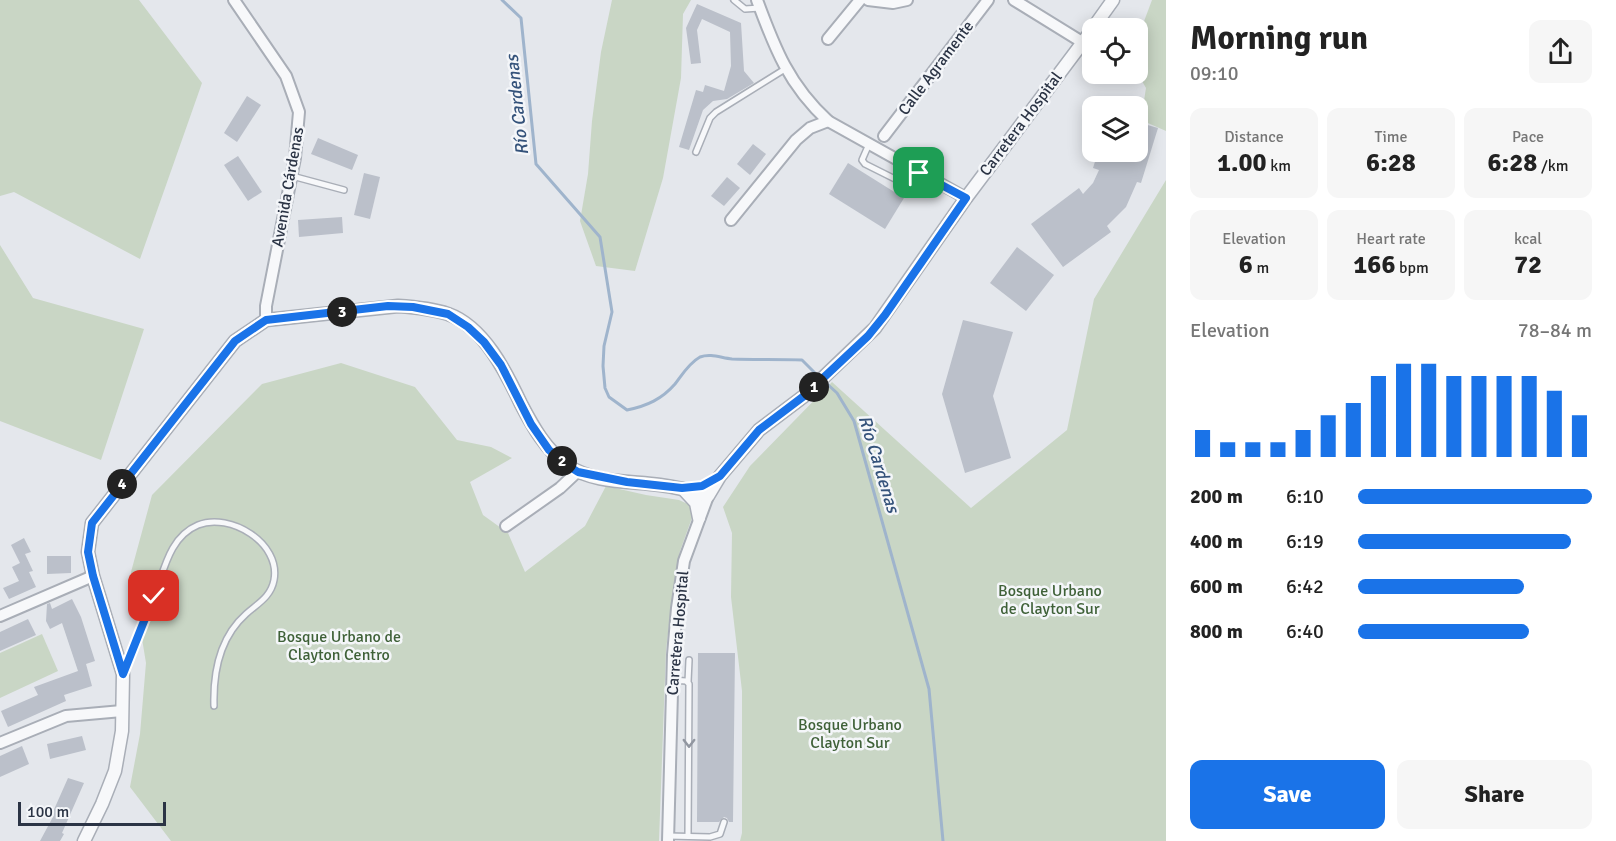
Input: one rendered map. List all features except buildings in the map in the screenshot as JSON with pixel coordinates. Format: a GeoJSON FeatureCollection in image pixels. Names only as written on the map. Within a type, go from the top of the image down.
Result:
{"type":"FeatureCollection","features":[{"type":"Feature","properties":{"kind":"street","name":"Avenida Cárdenas"},"geometry":{"type":"LineString","coordinates":[[234,0],[286,76],[299,112],[292,176],[266,306],[266,320]]}},
{"type":"Feature","properties":{"kind":"street"},"geometry":{"type":"LineString","coordinates":[[828,39],[860,0]]}},
{"type":"Feature","properties":{"kind":"street"},"geometry":{"type":"LineString","coordinates":[[868,0],[893,3],[907,0]]}},
{"type":"Feature","properties":{"kind":"street","name":"Calle Agramente"},"geometry":{"type":"LineString","coordinates":[[884,136],[988,0]]}},
{"type":"Feature","properties":{"kind":"street"},"geometry":{"type":"LineString","coordinates":[[1014,0],[1082,42]]}},
{"type":"Feature","properties":{"kind":"street","name":"Carretera Hospital"},"geometry":{"type":"LineString","coordinates":[[1101,18],[1113,0]]}},
{"type":"Feature","properties":{"kind":"street"},"geometry":{"type":"LineString","coordinates":[[759,4],[785,69],[805,98],[828,121],[966,198]]}},
{"type":"Feature","properties":{"kind":"street","name":"Carretera Hospital"},"geometry":{"type":"LineString","coordinates":[[668,838],[675,629],[684,561],[708,496],[720,476],[759,430],[804,396],[853,351],[885,315],[966,198],[1082,42]]}},
{"type":"Feature","properties":{"kind":"street"},"geometry":{"type":"LineString","coordinates":[[731,220],[796,140],[810,128],[828,121]]}},
{"type":"Feature","properties":{"kind":"street"},"geometry":{"type":"LineString","coordinates":[[84,841],[116,771],[119,757],[123,674],[93,576],[88,552],[92,523],[235,341],[266,320],[388,306],[413,307],[448,314],[468,327],[484,342],[501,365],[531,424],[557,458],[578,472],[627,482],[682,488],[708,496]]}},
{"type":"Feature","properties":{"kind":"street"},"geometry":{"type":"LineString","coordinates":[[506,526],[560,488],[578,472]]}},
{"type":"Feature","properties":{"kind":"street"},"geometry":{"type":"LineString","coordinates":[[682,488],[702,486],[720,476]]}},
{"type":"Feature","properties":{"kind":"street"},"geometry":{"type":"LineString","coordinates":[[682,488],[696,503],[699,518]]}},
{"type":"Feature","properties":{"kind":"street"},"geometry":{"type":"LineString","coordinates":[[0,616],[93,576]]}},
{"type":"Feature","properties":{"kind":"street"},"geometry":{"type":"LineString","coordinates":[[0,743],[66,716],[122,711]]}},
{"type":"Feature","properties":{"kind":"lane"},"geometry":{"type":"LineString","coordinates":[[734,0],[745,9],[759,4]]}},
{"type":"Feature","properties":{"kind":"lane"},"geometry":{"type":"LineString","coordinates":[[696,152],[710,118],[716,112],[785,69]]}},
{"type":"Feature","properties":{"kind":"lane"},"geometry":{"type":"LineString","coordinates":[[869,144],[862,156],[865,164],[901,182],[911,168]]}},
{"type":"Feature","properties":{"kind":"lane"},"geometry":{"type":"LineString","coordinates":[[292,176],[344,190]]}},
{"type":"Feature","properties":{"kind":"lane"},"geometry":{"type":"LineString","coordinates":[[123,674],[165,563],[176,544],[190,530],[201,524],[224,522],[238,526],[251,534],[266,549],[274,567],[274,580],[265,599],[237,624],[220,653],[215,670],[214,706]]}},
{"type":"Feature","properties":{"kind":"lane"},"geometry":{"type":"LineString","coordinates":[[688,836],[689,660]]}},
{"type":"Feature","properties":{"kind":"lane"},"geometry":{"type":"LineString","coordinates":[[672,680],[688,682]]}},
{"type":"Feature","properties":{"kind":"lane"},"geometry":{"type":"LineString","coordinates":[[668,838],[718,836],[723,830],[724,822]]}},
{"type":"Feature","properties":{"kind":"green space"},"geometry":{"type":"Polygon","coordinates":[[[0,0],[139,0],[202,83],[140,259],[14,192],[0,196],[0,0]]]}},
{"type":"Feature","properties":{"kind":"green space"},"geometry":{"type":"Polygon","coordinates":[[[612,0],[691,0],[683,14],[681,78],[663,178],[635,271],[596,266],[580,221],[588,174],[601,52],[612,0]]]}},
{"type":"Feature","properties":{"kind":"green space"},"geometry":{"type":"Polygon","coordinates":[[[1152,0],[1166,0],[1166,131],[1148,123],[1148,96],[1145,96],[1146,88],[1144,84],[1148,84],[1148,18],[1145,18],[1152,0]]]}},
{"type":"Feature","properties":{"kind":"green space"},"geometry":{"type":"Polygon","coordinates":[[[1166,180],[1166,841],[740,841],[742,833],[742,691],[731,597],[732,533],[723,507],[750,466],[832,382],[971,508],[1067,430],[1094,299],[1166,180]]]}},
{"type":"Feature","properties":{"kind":"green space"},"geometry":{"type":"Polygon","coordinates":[[[0,245],[33,298],[144,329],[101,460],[0,421],[0,245]]]}},
{"type":"Feature","properties":{"kind":"green space","name":"Bosque Urbano de Clayton Centro"},"geometry":{"type":"Polygon","coordinates":[[[341,363],[415,387],[457,440],[491,447],[512,458],[470,482],[483,515],[508,533],[525,572],[585,526],[606,486],[679,500],[690,505],[693,515],[680,551],[666,650],[659,841],[171,841],[130,787],[140,734],[146,663],[131,572],[152,495],[262,384],[341,363]]]}},
{"type":"Feature","properties":{"kind":"green space"},"geometry":{"type":"Polygon","coordinates":[[[42,634],[58,671],[0,698],[0,653],[42,634]]]}},
{"type":"Feature","properties":{"kind":"waterway","name":"Río Cardenas"},"geometry":{"type":"LineString","coordinates":[[502,0],[521,18],[536,164],[600,237],[612,312],[604,346],[603,366],[605,388],[609,397],[627,410],[648,404],[670,389],[696,360],[708,355],[732,359],[802,360],[820,378]]}},
{"type":"Feature","properties":{"kind":"waterway","name":"Río Cardenas"},"geometry":{"type":"LineString","coordinates":[[825,382],[837,393],[854,421],[929,689],[943,841]]}},
{"type":"Feature","properties":{"kind":"route"},"geometry":{"type":"LineString","coordinates":[[154,596],[123,674],[93,576],[88,552],[92,523],[150,446],[235,341],[266,320],[388,306],[413,307],[448,314],[468,327],[484,342],[501,365],[531,424],[549,450],[567,465],[578,472],[627,482],[682,488],[702,486],[720,476],[759,430],[804,396],[868,336],[925,258],[966,198],[919,173]]}},
{"type":"Feature","properties":{"kind":"park label","name":"Bosque Urbano de Clayton Sur"},"geometry":{"type":"Point","coordinates":[1050,600]}},
{"type":"Feature","properties":{"kind":"park label","name":"Bosque Urbano Clayton Sur"},"geometry":{"type":"Point","coordinates":[850,734]}}]}
